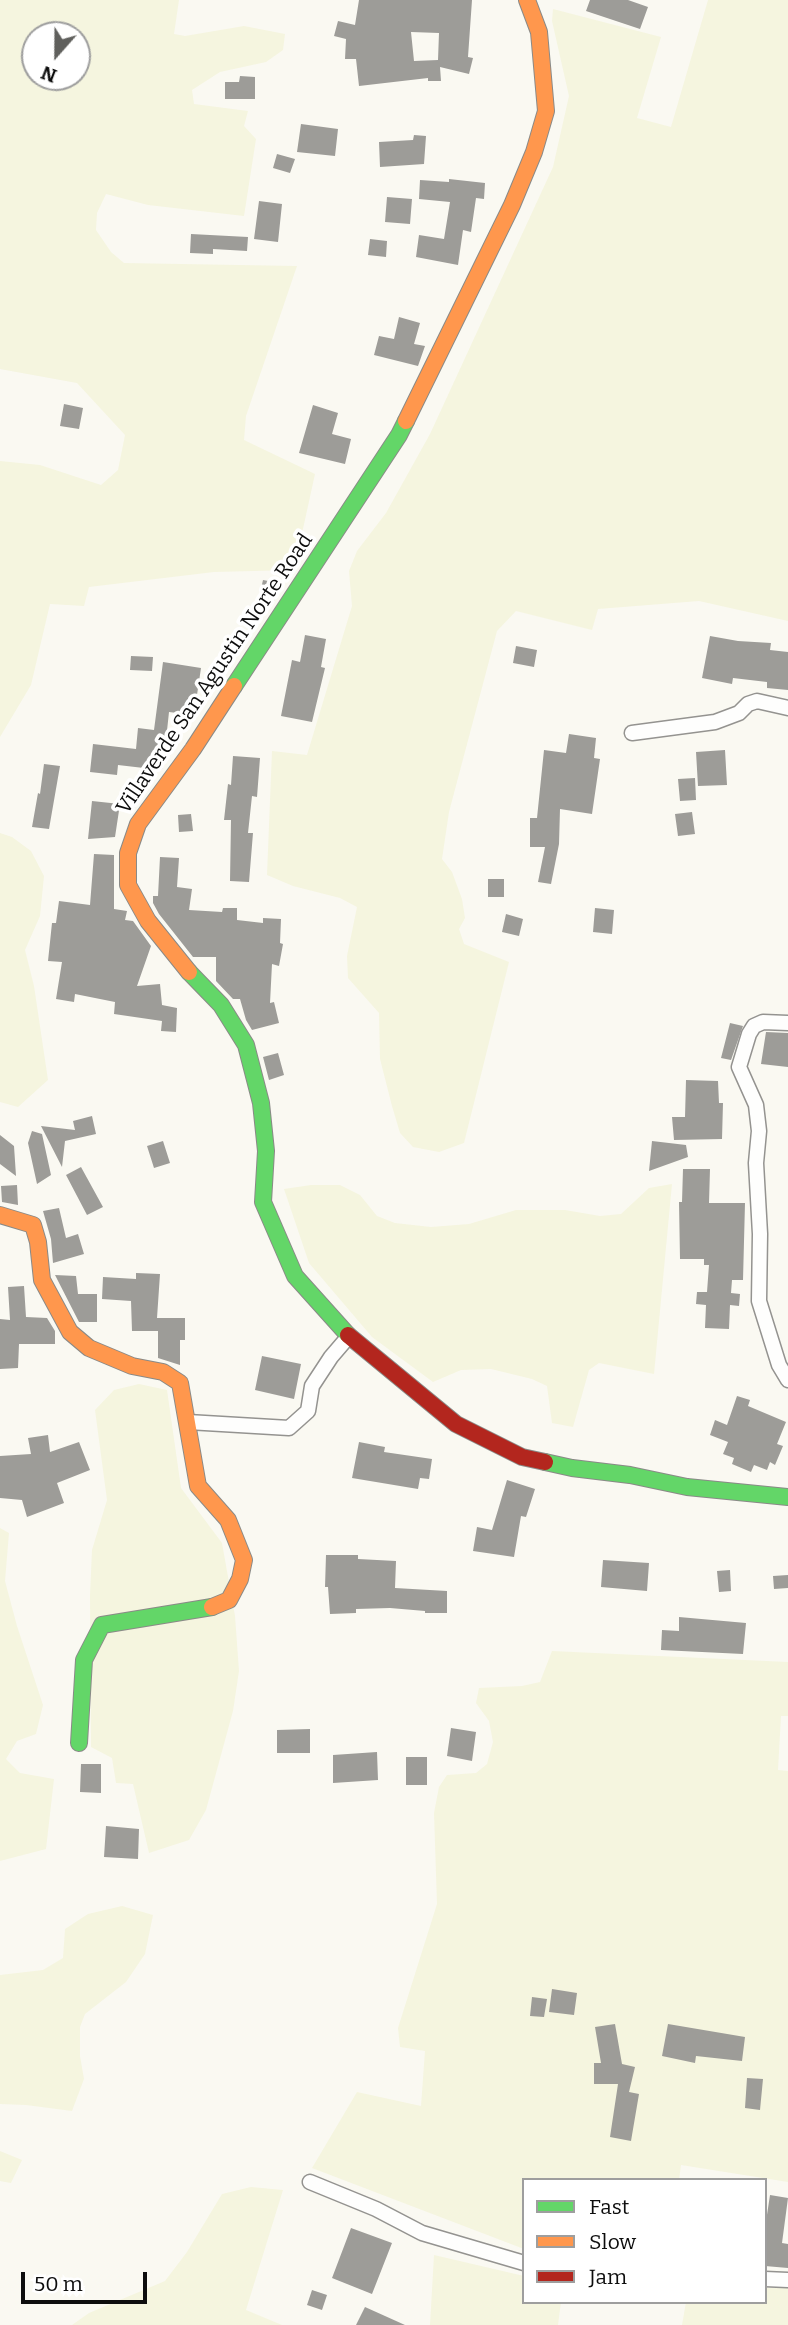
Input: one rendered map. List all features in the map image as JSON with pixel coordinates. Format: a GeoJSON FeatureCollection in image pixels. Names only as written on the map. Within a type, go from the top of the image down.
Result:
{"type":"FeatureCollection","features":[{"type":"Feature","properties":{"kind":"street","name":"Villaverde San Agustin Norte Road"},"geometry":{"type":"LineString","coordinates":[[527,0],[539,32],[545,111],[534,152],[512,205],[399,435],[193,749],[138,824],[128,853],[128,885],[140,908],[176,958],[221,1005],[246,1045],[261,1103],[266,1151],[263,1202],[295,1276],[349,1336],[456,1424],[522,1457],[687,1487],[788,1497]]}},
{"type":"Feature","properties":{"kind":"street"},"geometry":{"type":"LineString","coordinates":[[632,733],[715,722],[739,713],[748,704],[757,701],[788,708]]}},
{"type":"Feature","properties":{"kind":"street"},"geometry":{"type":"LineString","coordinates":[[788,1023],[763,1022],[754,1026],[739,1067],[756,1105],[759,1131],[756,1163],[760,1301],[779,1365],[788,1380]]}},
{"type":"Feature","properties":{"kind":"street"},"geometry":{"type":"LineString","coordinates":[[0,1215],[33,1225],[38,1242],[42,1280],[70,1332],[89,1348],[132,1366],[163,1372],[180,1383],[198,1486],[228,1520],[244,1560],[240,1579],[229,1600],[207,1609],[102,1625],[84,1660],[79,1743]]}},
{"type":"Feature","properties":{"kind":"street"},"geometry":{"type":"LineString","coordinates":[[188,1422],[289,1428],[308,1411],[312,1387],[331,1357],[349,1336]]}},
{"type":"Feature","properties":{"kind":"street"},"geometry":{"type":"LineString","coordinates":[[310,2182],[376,2209],[422,2233],[522,2262]]}},
{"type":"Feature","properties":{"kind":"street"},"geometry":{"type":"LineString","coordinates":[[767,2279],[788,2280]]}},
{"type":"Feature","properties":{"kind":"green space"},"geometry":{"type":"Polygon","coordinates":[[[0,0],[179,0],[174,34],[185,36],[244,26],[285,34],[283,50],[266,62],[220,72],[192,90],[194,104],[248,111],[244,126],[256,139],[244,216],[148,205],[106,194],[97,213],[96,230],[111,252],[124,263],[297,266],[246,416],[244,440],[315,474],[294,570],[214,572],[89,587],[84,606],[50,604],[31,685],[0,737],[0,461],[40,465],[101,485],[118,470],[125,435],[77,383],[0,369],[0,0]]]}},
{"type":"Feature","properties":{"kind":"green space"},"geometry":{"type":"Polygon","coordinates":[[[708,0],[788,0],[788,621],[699,601],[598,609],[592,630],[516,611],[497,631],[449,812],[442,859],[452,872],[462,899],[465,918],[459,929],[464,944],[509,962],[464,1143],[439,1152],[413,1147],[400,1133],[380,1059],[379,1013],[348,978],[347,956],[357,907],[340,898],[293,886],[267,875],[272,751],[307,755],[352,606],[349,571],[357,551],[386,513],[430,434],[553,167],[569,96],[552,21],[553,9],[661,37],[637,118],[671,127],[708,0]]]}},
{"type":"Feature","properties":{"kind":"green space"},"geometry":{"type":"Polygon","coordinates":[[[0,833],[12,837],[31,851],[44,876],[40,916],[25,950],[34,986],[48,1080],[18,1107],[0,1102],[0,833]]]}},
{"type":"Feature","properties":{"kind":"green space"},"geometry":{"type":"Polygon","coordinates":[[[672,1184],[654,1374],[599,1363],[589,1370],[573,1427],[552,1423],[547,1386],[532,1379],[491,1369],[461,1370],[433,1382],[372,1337],[309,1263],[284,1189],[340,1185],[360,1195],[377,1216],[395,1223],[431,1227],[469,1224],[516,1210],[565,1210],[600,1216],[621,1214],[649,1188],[672,1184]]]}},
{"type":"Feature","properties":{"kind":"green space"},"geometry":{"type":"Polygon","coordinates":[[[139,1384],[167,1390],[181,1488],[222,1543],[235,1616],[239,1671],[233,1711],[206,1810],[189,1840],[149,1853],[133,1784],[116,1783],[112,1758],[91,1747],[92,1550],[107,1500],[95,1410],[114,1390],[139,1384]]]}},
{"type":"Feature","properties":{"kind":"green space"},"geometry":{"type":"Polygon","coordinates":[[[0,1528],[9,1533],[5,1581],[43,1705],[36,1734],[17,1741],[6,1759],[20,1773],[54,1779],[46,1849],[0,1861],[0,1528]]]}},
{"type":"Feature","properties":{"kind":"green space"},"geometry":{"type":"Polygon","coordinates":[[[552,1651],[788,1662],[788,1716],[781,1716],[778,1770],[788,1771],[788,2182],[681,2165],[679,2178],[522,2178],[522,2248],[312,2168],[357,2092],[421,2106],[425,2051],[400,2047],[398,2028],[437,1904],[434,1813],[439,1787],[447,1775],[476,1773],[487,1764],[493,1742],[489,1721],[476,1703],[479,1688],[522,1686],[540,1682],[552,1651]]]}},
{"type":"Feature","properties":{"kind":"green space"},"geometry":{"type":"Polygon","coordinates":[[[122,1906],[153,1915],[145,1954],[126,1982],[85,2014],[80,2027],[80,2056],[84,2079],[72,2111],[0,2104],[0,1975],[43,1970],[63,1958],[65,1929],[88,1914],[122,1906]]]}},
{"type":"Feature","properties":{"kind":"green space"},"geometry":{"type":"Polygon","coordinates":[[[0,2151],[22,2160],[11,2183],[0,2181],[0,2151]]]}},
{"type":"Feature","properties":{"kind":"green space"},"geometry":{"type":"Polygon","coordinates":[[[251,2187],[283,2190],[246,2310],[282,2325],[72,2325],[89,2313],[165,2281],[187,2252],[222,2194],[251,2187]]]}},
{"type":"Feature","properties":{"kind":"green space"},"geometry":{"type":"Polygon","coordinates":[[[434,2255],[522,2276],[522,2304],[561,2304],[558,2325],[430,2325],[434,2255]]]}},
{"type":"Feature","properties":{"kind":"green space"},"geometry":{"type":"Polygon","coordinates":[[[767,2288],[788,2288],[788,2325],[682,2325],[686,2304],[767,2304],[767,2288]]]}},
{"type":"Feature","properties":{"kind":"building"},"geometry":{"type":"Polygon","coordinates":[[[359,0],[472,0],[468,57],[473,58],[469,74],[440,67],[441,81],[428,81],[428,78],[359,86],[356,59],[345,59],[346,39],[334,36],[338,21],[355,25],[359,0]],[[411,32],[414,61],[438,60],[439,33],[411,32]]]}},
{"type":"Feature","properties":{"kind":"building"},"geometry":{"type":"Polygon","coordinates":[[[590,0],[628,0],[648,7],[640,29],[586,11],[590,0]]]}},
{"type":"Feature","properties":{"kind":"building"},"geometry":{"type":"Polygon","coordinates":[[[240,76],[255,77],[255,99],[225,99],[225,82],[239,82],[240,76]]]}},
{"type":"Feature","properties":{"kind":"building"},"geometry":{"type":"Polygon","coordinates":[[[301,124],[338,129],[335,156],[297,152],[301,124]]]}},
{"type":"Feature","properties":{"kind":"building"},"geometry":{"type":"Polygon","coordinates":[[[414,135],[426,136],[424,164],[380,167],[379,142],[413,140],[414,135]]]}},
{"type":"Feature","properties":{"kind":"building"},"geometry":{"type":"Polygon","coordinates":[[[277,154],[295,159],[290,173],[273,168],[277,154]]]}},
{"type":"Feature","properties":{"kind":"building"},"geometry":{"type":"Polygon","coordinates":[[[449,179],[485,183],[484,199],[476,198],[471,232],[463,230],[458,265],[416,257],[419,235],[444,239],[450,202],[419,199],[420,180],[449,182],[449,179]]]}},
{"type":"Feature","properties":{"kind":"building"},"geometry":{"type":"Polygon","coordinates":[[[387,197],[412,199],[410,224],[385,222],[387,197]]]}},
{"type":"Feature","properties":{"kind":"building"},"geometry":{"type":"Polygon","coordinates":[[[259,201],[282,204],[278,242],[254,239],[259,201]]]}},
{"type":"Feature","properties":{"kind":"building"},"geometry":{"type":"Polygon","coordinates":[[[191,234],[248,237],[247,251],[213,249],[213,254],[190,253],[191,234]]]}},
{"type":"Feature","properties":{"kind":"building"},"geometry":{"type":"Polygon","coordinates":[[[370,239],[387,241],[386,257],[368,255],[370,239]]]}},
{"type":"Feature","properties":{"kind":"building"},"geometry":{"type":"Polygon","coordinates":[[[399,317],[420,323],[414,344],[425,346],[418,366],[374,355],[379,336],[394,339],[399,317]]]}},
{"type":"Feature","properties":{"kind":"building"},"geometry":{"type":"Polygon","coordinates":[[[64,404],[83,408],[79,429],[60,426],[64,404]]]}},
{"type":"Feature","properties":{"kind":"building"},"geometry":{"type":"Polygon","coordinates":[[[313,405],[338,413],[332,434],[351,439],[345,464],[299,453],[313,405]]]}},
{"type":"Feature","properties":{"kind":"building"},"geometry":{"type":"Polygon","coordinates":[[[263,580],[284,584],[272,604],[258,602],[263,580]]]}},
{"type":"Feature","properties":{"kind":"building"},"geometry":{"type":"Polygon","coordinates":[[[305,635],[326,639],[321,667],[325,668],[312,722],[281,716],[292,660],[300,662],[305,635]]]}},
{"type":"Feature","properties":{"kind":"building"},"geometry":{"type":"Polygon","coordinates":[[[710,636],[771,643],[770,650],[788,652],[788,690],[767,688],[767,682],[733,678],[732,684],[702,678],[710,636]]]}},
{"type":"Feature","properties":{"kind":"building"},"geometry":{"type":"Polygon","coordinates":[[[516,646],[537,650],[534,667],[513,663],[516,646]]]}},
{"type":"Feature","properties":{"kind":"building"},"geometry":{"type":"Polygon","coordinates":[[[131,656],[153,657],[152,671],[130,670],[131,656]]]}},
{"type":"Feature","properties":{"kind":"building"},"geometry":{"type":"Polygon","coordinates":[[[163,662],[201,668],[194,715],[169,712],[163,768],[161,770],[118,765],[117,775],[90,772],[93,744],[136,749],[138,728],[154,730],[163,662]]]}},
{"type":"Feature","properties":{"kind":"building"},"geometry":{"type":"Polygon","coordinates":[[[569,734],[596,738],[594,758],[600,759],[592,814],[560,809],[559,844],[551,884],[538,882],[545,847],[530,847],[530,818],[537,818],[544,750],[566,753],[569,734]]]}},
{"type":"Feature","properties":{"kind":"building"},"geometry":{"type":"Polygon","coordinates":[[[725,750],[727,785],[698,786],[696,752],[725,750]]]}},
{"type":"Feature","properties":{"kind":"building"},"geometry":{"type":"Polygon","coordinates":[[[233,756],[260,758],[257,797],[252,796],[248,833],[253,833],[249,882],[230,881],[231,820],[224,820],[233,756]]]}},
{"type":"Feature","properties":{"kind":"building"},"geometry":{"type":"Polygon","coordinates":[[[44,764],[60,766],[49,829],[32,827],[44,764]]]}},
{"type":"Feature","properties":{"kind":"building"},"geometry":{"type":"Polygon","coordinates":[[[695,778],[696,800],[680,801],[678,779],[695,778]]]}},
{"type":"Feature","properties":{"kind":"building"},"geometry":{"type":"Polygon","coordinates":[[[92,801],[120,804],[115,837],[88,839],[92,801]]]}},
{"type":"Feature","properties":{"kind":"building"},"geometry":{"type":"Polygon","coordinates":[[[692,812],[695,834],[678,836],[675,814],[692,812]]]}},
{"type":"Feature","properties":{"kind":"building"},"geometry":{"type":"Polygon","coordinates":[[[191,814],[193,831],[179,832],[178,815],[191,814]]]}},
{"type":"Feature","properties":{"kind":"building"},"geometry":{"type":"Polygon","coordinates":[[[94,854],[114,855],[114,909],[127,911],[125,920],[133,921],[151,946],[137,986],[160,984],[162,1005],[177,1008],[176,1032],[161,1031],[162,1021],[114,1014],[115,1002],[75,994],[74,1002],[56,999],[62,962],[48,961],[52,923],[56,923],[59,901],[90,905],[94,854]]]}},
{"type":"Feature","properties":{"kind":"building"},"geometry":{"type":"Polygon","coordinates":[[[160,857],[179,858],[177,887],[192,889],[189,910],[222,912],[223,908],[237,908],[237,920],[263,923],[263,918],[281,919],[280,943],[283,944],[279,966],[272,964],[270,1003],[274,1002],[279,1023],[252,1030],[240,999],[233,999],[216,981],[216,957],[193,957],[159,914],[153,903],[153,896],[158,896],[160,857]]]}},
{"type":"Feature","properties":{"kind":"building"},"geometry":{"type":"Polygon","coordinates":[[[488,879],[504,879],[504,897],[488,897],[488,879]]]}},
{"type":"Feature","properties":{"kind":"building"},"geometry":{"type":"Polygon","coordinates":[[[595,908],[614,910],[612,934],[593,932],[595,908]]]}},
{"type":"Feature","properties":{"kind":"building"},"geometry":{"type":"Polygon","coordinates":[[[506,914],[523,919],[519,936],[502,932],[506,914]]]}},
{"type":"Feature","properties":{"kind":"building"},"geometry":{"type":"Polygon","coordinates":[[[730,1023],[743,1026],[731,1060],[721,1058],[730,1023]]]}},
{"type":"Feature","properties":{"kind":"building"},"geometry":{"type":"Polygon","coordinates":[[[766,1032],[788,1033],[788,1067],[761,1064],[766,1032]]]}},
{"type":"Feature","properties":{"kind":"building"},"geometry":{"type":"Polygon","coordinates":[[[278,1053],[284,1075],[269,1080],[263,1057],[278,1053]]]}},
{"type":"Feature","properties":{"kind":"building"},"geometry":{"type":"Polygon","coordinates":[[[686,1080],[718,1081],[719,1103],[723,1103],[722,1139],[674,1140],[672,1117],[685,1117],[686,1080]]]}},
{"type":"Feature","properties":{"kind":"building"},"geometry":{"type":"Polygon","coordinates":[[[92,1116],[96,1134],[65,1141],[62,1167],[41,1126],[75,1130],[73,1121],[92,1116]]]}},
{"type":"Feature","properties":{"kind":"building"},"geometry":{"type":"Polygon","coordinates":[[[32,1131],[42,1134],[51,1175],[37,1184],[28,1143],[32,1131]]]}},
{"type":"Feature","properties":{"kind":"building"},"geometry":{"type":"Polygon","coordinates":[[[0,1135],[14,1146],[16,1176],[0,1164],[0,1135]]]}},
{"type":"Feature","properties":{"kind":"building"},"geometry":{"type":"Polygon","coordinates":[[[163,1141],[170,1163],[154,1168],[147,1146],[163,1141]]]}},
{"type":"Feature","properties":{"kind":"building"},"geometry":{"type":"Polygon","coordinates":[[[652,1141],[686,1145],[688,1157],[649,1171],[652,1141]]]}},
{"type":"Feature","properties":{"kind":"building"},"geometry":{"type":"Polygon","coordinates":[[[81,1167],[103,1207],[87,1215],[66,1175],[81,1167]]]}},
{"type":"Feature","properties":{"kind":"building"},"geometry":{"type":"Polygon","coordinates":[[[683,1169],[710,1169],[709,1203],[745,1203],[743,1280],[732,1280],[731,1293],[740,1294],[739,1306],[730,1305],[729,1329],[705,1328],[706,1305],[696,1304],[697,1292],[707,1292],[709,1265],[704,1265],[704,1259],[680,1259],[679,1202],[682,1202],[683,1169]]]}},
{"type":"Feature","properties":{"kind":"building"},"geometry":{"type":"Polygon","coordinates":[[[17,1185],[18,1205],[2,1202],[1,1186],[17,1185]]]}},
{"type":"Feature","properties":{"kind":"building"},"geometry":{"type":"Polygon","coordinates":[[[59,1208],[66,1238],[78,1234],[84,1254],[53,1263],[51,1239],[43,1211],[59,1208]]]}},
{"type":"Feature","properties":{"kind":"building"},"geometry":{"type":"Polygon","coordinates":[[[136,1273],[160,1274],[157,1318],[185,1318],[185,1340],[180,1340],[180,1365],[158,1358],[158,1331],[132,1331],[131,1301],[102,1299],[103,1277],[136,1279],[136,1273]]]}},
{"type":"Feature","properties":{"kind":"building"},"geometry":{"type":"Polygon","coordinates":[[[55,1275],[76,1276],[78,1294],[97,1294],[97,1322],[79,1322],[55,1275]]]}},
{"type":"Feature","properties":{"kind":"building"},"geometry":{"type":"Polygon","coordinates":[[[24,1286],[26,1317],[47,1318],[55,1331],[55,1344],[19,1344],[18,1368],[0,1369],[0,1319],[10,1320],[8,1287],[24,1286]]]}},
{"type":"Feature","properties":{"kind":"building"},"geometry":{"type":"Polygon","coordinates":[[[262,1356],[301,1364],[294,1399],[255,1390],[262,1356]]]}},
{"type":"Feature","properties":{"kind":"building"},"geometry":{"type":"Polygon","coordinates":[[[737,1396],[750,1400],[748,1406],[786,1422],[777,1444],[783,1446],[775,1465],[770,1462],[767,1470],[754,1465],[751,1472],[732,1464],[734,1458],[723,1454],[728,1442],[710,1435],[715,1420],[727,1425],[737,1396]]]}},
{"type":"Feature","properties":{"kind":"building"},"geometry":{"type":"Polygon","coordinates":[[[48,1435],[50,1452],[79,1442],[90,1470],[57,1483],[64,1503],[27,1517],[22,1500],[0,1498],[0,1456],[31,1454],[28,1438],[48,1435]]]}},
{"type":"Feature","properties":{"kind":"building"},"geometry":{"type":"Polygon","coordinates":[[[359,1442],[385,1447],[384,1452],[432,1459],[429,1479],[420,1478],[418,1489],[352,1478],[359,1442]]]}},
{"type":"Feature","properties":{"kind":"building"},"geometry":{"type":"Polygon","coordinates":[[[507,1480],[535,1489],[526,1517],[521,1516],[514,1557],[473,1551],[477,1527],[492,1530],[507,1480]]]}},
{"type":"Feature","properties":{"kind":"building"},"geometry":{"type":"Polygon","coordinates":[[[326,1555],[358,1555],[358,1559],[396,1561],[395,1588],[447,1591],[447,1613],[390,1608],[356,1609],[356,1613],[330,1614],[328,1587],[325,1587],[326,1555]]]}},
{"type":"Feature","properties":{"kind":"building"},"geometry":{"type":"Polygon","coordinates":[[[603,1560],[649,1563],[647,1591],[601,1587],[603,1560]]]}},
{"type":"Feature","properties":{"kind":"building"},"geometry":{"type":"Polygon","coordinates":[[[730,1570],[731,1591],[719,1592],[717,1571],[730,1570]]]}},
{"type":"Feature","properties":{"kind":"building"},"geometry":{"type":"Polygon","coordinates":[[[788,1575],[788,1588],[774,1589],[773,1576],[788,1575]]]}},
{"type":"Feature","properties":{"kind":"building"},"geometry":{"type":"Polygon","coordinates":[[[679,1617],[746,1623],[743,1654],[661,1650],[662,1630],[679,1631],[679,1617]]]}},
{"type":"Feature","properties":{"kind":"building"},"geometry":{"type":"Polygon","coordinates":[[[451,1728],[476,1732],[472,1761],[447,1756],[451,1728]]]}},
{"type":"Feature","properties":{"kind":"building"},"geometry":{"type":"Polygon","coordinates":[[[310,1729],[310,1753],[277,1753],[277,1730],[310,1729]]]}},
{"type":"Feature","properties":{"kind":"building"},"geometry":{"type":"Polygon","coordinates":[[[377,1752],[378,1780],[333,1783],[333,1755],[377,1752]]]}},
{"type":"Feature","properties":{"kind":"building"},"geometry":{"type":"Polygon","coordinates":[[[406,1757],[427,1757],[427,1785],[406,1785],[406,1757]]]}},
{"type":"Feature","properties":{"kind":"building"},"geometry":{"type":"Polygon","coordinates":[[[81,1764],[101,1764],[101,1793],[80,1792],[81,1764]]]}},
{"type":"Feature","properties":{"kind":"building"},"geometry":{"type":"Polygon","coordinates":[[[106,1826],[139,1829],[138,1859],[104,1857],[106,1826]]]}},
{"type":"Feature","properties":{"kind":"building"},"geometry":{"type":"Polygon","coordinates":[[[552,1989],[577,1993],[574,2015],[549,2012],[552,1989]]]}},
{"type":"Feature","properties":{"kind":"building"},"geometry":{"type":"Polygon","coordinates":[[[532,1997],[547,1999],[544,2017],[530,2016],[532,1997]]]}},
{"type":"Feature","properties":{"kind":"building"},"geometry":{"type":"Polygon","coordinates":[[[615,2024],[622,2064],[635,2067],[629,2092],[639,2094],[631,2141],[610,2137],[618,2084],[594,2084],[594,2063],[601,2063],[595,2027],[615,2024]]]}},
{"type":"Feature","properties":{"kind":"building"},"geometry":{"type":"Polygon","coordinates":[[[668,2024],[745,2037],[742,2061],[696,2056],[695,2063],[662,2056],[668,2024]]]}},
{"type":"Feature","properties":{"kind":"building"},"geometry":{"type":"Polygon","coordinates":[[[747,2078],[763,2079],[760,2110],[745,2108],[747,2078]]]}},
{"type":"Feature","properties":{"kind":"building"},"geometry":{"type":"Polygon","coordinates":[[[770,2195],[788,2198],[782,2243],[788,2244],[788,2268],[767,2266],[767,2215],[770,2195]]]}},
{"type":"Feature","properties":{"kind":"building"},"geometry":{"type":"Polygon","coordinates":[[[351,2228],[392,2243],[372,2294],[332,2278],[351,2228]]]}},
{"type":"Feature","properties":{"kind":"building"},"geometry":{"type":"Polygon","coordinates":[[[312,2290],[327,2295],[322,2310],[307,2305],[312,2290]]]}},
{"type":"Feature","properties":{"kind":"building"},"geometry":{"type":"Polygon","coordinates":[[[365,2307],[405,2325],[356,2325],[365,2307]]]}},
{"type":"Feature","properties":{"kind":"traffic: fast"},"geometry":{"type":"LineString","coordinates":[[234,686],[406,421]]}},
{"type":"Feature","properties":{"kind":"traffic: fast"},"geometry":{"type":"LineString","coordinates":[[189,972],[221,1005],[246,1045],[261,1103],[266,1151],[263,1202],[295,1276],[348,1335]]}},
{"type":"Feature","properties":{"kind":"traffic: fast"},"geometry":{"type":"LineString","coordinates":[[545,1462],[687,1487],[788,1497]]}},
{"type":"Feature","properties":{"kind":"traffic: fast"},"geometry":{"type":"LineString","coordinates":[[79,1743],[84,1660],[102,1625],[212,1607]]}},
{"type":"Feature","properties":{"kind":"traffic: slow"},"geometry":{"type":"LineString","coordinates":[[406,421],[512,205],[534,152],[546,111],[539,32],[527,0]]}},
{"type":"Feature","properties":{"kind":"traffic: slow"},"geometry":{"type":"LineString","coordinates":[[189,972],[148,921],[128,885],[128,853],[138,824],[193,749],[234,686]]}},
{"type":"Feature","properties":{"kind":"traffic: slow"},"geometry":{"type":"LineString","coordinates":[[0,1215],[33,1225],[38,1242],[42,1280],[70,1332],[89,1348],[132,1366],[163,1372],[180,1383],[198,1486],[228,1520],[244,1560],[240,1579],[229,1600],[212,1607]]}},
{"type":"Feature","properties":{"kind":"traffic: jam"},"geometry":{"type":"LineString","coordinates":[[348,1335],[456,1424],[522,1457],[545,1462]]}}]}
